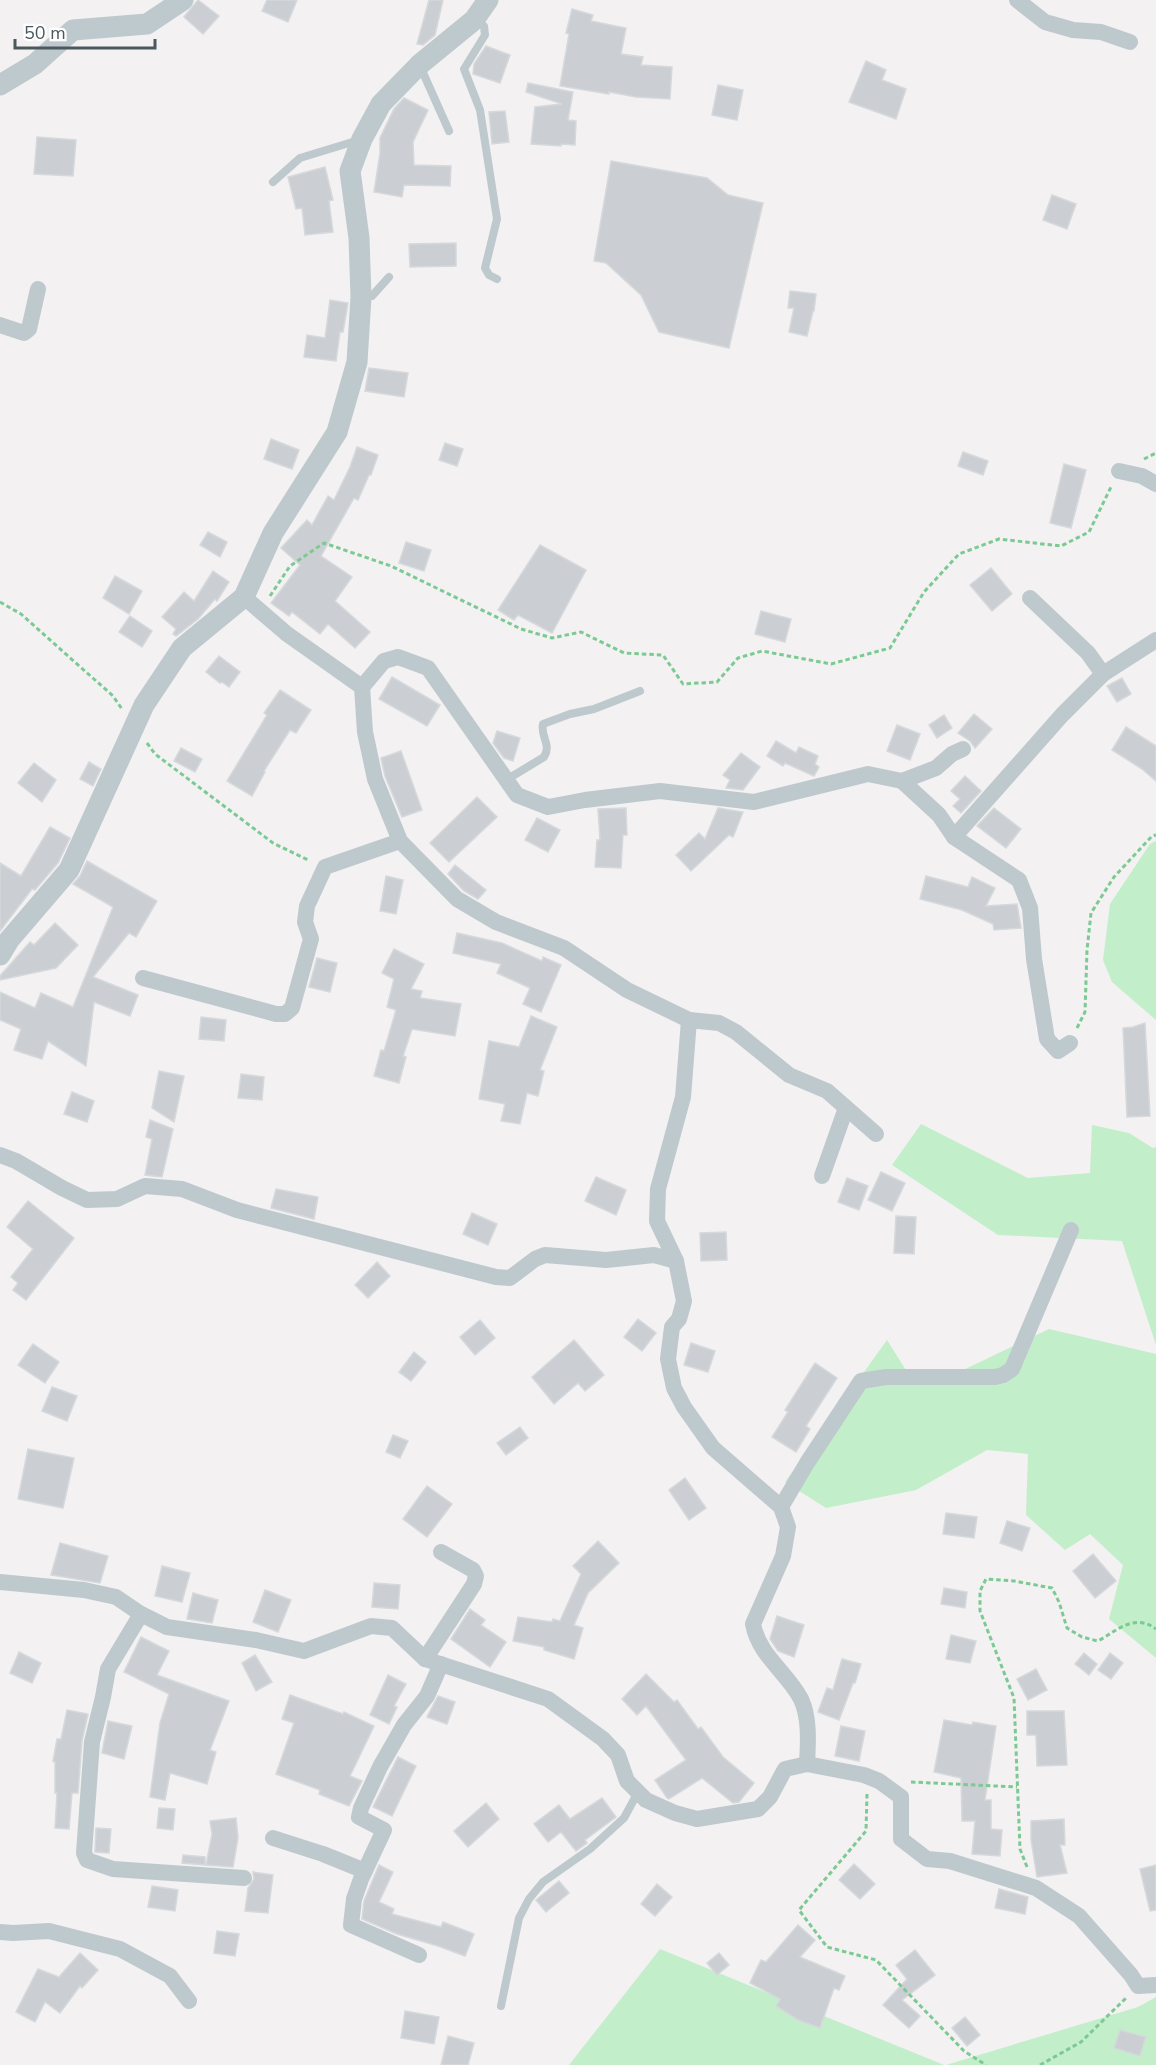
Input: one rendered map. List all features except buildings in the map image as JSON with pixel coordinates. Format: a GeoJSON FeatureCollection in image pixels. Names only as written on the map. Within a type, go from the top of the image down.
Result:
{"type":"FeatureCollection","features":[{"type":"Feature","properties":{"kind":"street"},"geometry":{"type":"LineString","coordinates":[[0,85],[35,64],[73,30],[147,24],[183,0]]}},
{"type":"Feature","properties":{"kind":"street"},"geometry":{"type":"LineString","coordinates":[[0,955],[9,940],[69,870],[144,705],[182,648],[252,603],[273,533],[337,432],[357,362],[361,297],[359,238],[350,171],[362,139],[381,104],[419,65],[474,20],[488,0]]}},
{"type":"Feature","properties":{"kind":"street"},"geometry":{"type":"LineString","coordinates":[[1017,0],[1045,22],[1073,30],[1101,32],[1130,42]]}},
{"type":"Feature","properties":{"kind":"street"},"geometry":{"type":"LineString","coordinates":[[0,325],[24,333],[29,329],[38,290]]}},
{"type":"Feature","properties":{"kind":"street"},"geometry":{"type":"LineString","coordinates":[[1119,471],[1143,476],[1156,484]]}},
{"type":"Feature","properties":{"kind":"street"},"geometry":{"type":"LineString","coordinates":[[1030,598],[1088,653],[1103,674]]}},
{"type":"Feature","properties":{"kind":"street"},"geometry":{"type":"LineString","coordinates":[[252,603],[287,634],[362,687]]}},
{"type":"Feature","properties":{"kind":"street"},"geometry":{"type":"LineString","coordinates":[[954,837],[1062,715],[1103,674],[1156,640]]}},
{"type":"Feature","properties":{"kind":"street"},"geometry":{"type":"LineString","coordinates":[[876,1134],[827,1091],[789,1075],[736,1032],[718,1023],[689,1020],[627,990],[564,948],[496,922],[457,899],[400,841],[375,779],[365,732],[362,687],[384,661],[398,657],[428,668],[517,795],[548,807],[660,791],[754,802],[868,774],[902,781],[939,815],[954,837],[1019,880],[1030,908],[1034,959],[1047,1039],[1058,1051],[1070,1042]]}},
{"type":"Feature","properties":{"kind":"street"},"geometry":{"type":"LineString","coordinates":[[902,781],[936,768],[952,754],[963,749]]}},
{"type":"Feature","properties":{"kind":"street"},"geometry":{"type":"LineString","coordinates":[[143,978],[276,1014],[285,1014],[292,1008],[311,939],[305,922],[307,906],[325,867],[400,841]]}},
{"type":"Feature","properties":{"kind":"street"},"geometry":{"type":"LineString","coordinates":[[689,1020],[683,1097],[658,1189],[657,1221],[676,1261],[684,1301],[679,1319],[672,1327],[668,1359],[674,1388],[684,1407],[713,1448],[781,1507],[788,1527],[783,1556],[753,1624],[755,1634],[765,1654],[801,1700],[809,1734],[807,1764]]}},
{"type":"Feature","properties":{"kind":"street"},"geometry":{"type":"LineString","coordinates":[[822,1176],[846,1108]]}},
{"type":"Feature","properties":{"kind":"street"},"geometry":{"type":"LineString","coordinates":[[0,1155],[16,1161],[87,1200],[117,1199],[145,1186],[182,1189],[237,1210],[496,1277],[510,1278],[544,1255],[606,1260],[654,1255],[676,1261]]}},
{"type":"Feature","properties":{"kind":"street"},"geometry":{"type":"LineString","coordinates":[[781,1507],[861,1381],[886,1377],[995,1377],[1012,1369],[1071,1230]]}},
{"type":"Feature","properties":{"kind":"street"},"geometry":{"type":"LineString","coordinates":[[419,1955],[351,1925],[354,1899],[384,1830],[359,1817],[361,1808],[380,1767],[404,1725],[427,1696],[433,1661],[474,1584],[476,1576],[473,1570],[441,1552]]}},
{"type":"Feature","properties":{"kind":"street"},"geometry":{"type":"LineString","coordinates":[[0,1582],[84,1590],[116,1597],[141,1614],[167,1627],[256,1640],[304,1651],[371,1626],[392,1628],[433,1661],[548,1699],[603,1739],[618,1755],[627,1781],[646,1800],[675,1813],[698,1819],[758,1809],[770,1797],[785,1769],[807,1764],[871,1778],[901,1797],[901,1839],[927,1859],[950,1861],[1036,1888],[1079,1916],[1138,1986],[1156,1985]]}},
{"type":"Feature","properties":{"kind":"street"},"geometry":{"type":"LineString","coordinates":[[141,1614],[108,1669],[92,1742],[84,1852],[87,1860],[113,1869],[244,1878]]}},
{"type":"Feature","properties":{"kind":"street"},"geometry":{"type":"LineString","coordinates":[[273,1838],[323,1854],[365,1871]]}},
{"type":"Feature","properties":{"kind":"street"},"geometry":{"type":"LineString","coordinates":[[0,1932],[49,1930],[120,1949],[170,1976],[189,2001]]}},
{"type":"Feature","properties":{"kind":"lane"},"geometry":{"type":"LineString","coordinates":[[474,20],[484,26],[485,35],[464,69],[480,110],[497,219],[485,267],[489,275],[497,279]]}},
{"type":"Feature","properties":{"kind":"lane"},"geometry":{"type":"LineString","coordinates":[[419,65],[449,131]]}},
{"type":"Feature","properties":{"kind":"lane"},"geometry":{"type":"LineString","coordinates":[[273,182],[300,158],[362,139]]}},
{"type":"Feature","properties":{"kind":"lane"},"geometry":{"type":"LineString","coordinates":[[361,297],[372,296],[388,277]]}},
{"type":"Feature","properties":{"kind":"lane"},"geometry":{"type":"LineString","coordinates":[[506,780],[544,757],[547,744],[541,731],[543,724],[570,714],[594,709],[640,691]]}},
{"type":"Feature","properties":{"kind":"lane"},"geometry":{"type":"LineString","coordinates":[[501,2006],[519,1918],[529,1899],[543,1882],[590,1849],[624,1818],[638,1792]]}},
{"type":"Feature","properties":{"kind":"path"},"geometry":{"type":"LineString","coordinates":[[252,603],[290,566],[324,543],[391,566],[521,629],[552,638],[581,632],[624,652],[663,655],[683,684],[717,682],[738,658],[762,651],[831,664],[890,648],[924,592],[959,554],[999,539],[1061,546],[1089,532],[1119,471],[1156,453]]}},
{"type":"Feature","properties":{"kind":"path"},"geometry":{"type":"LineString","coordinates":[[0,602],[21,614],[113,696],[154,754],[273,843],[325,867]]}},
{"type":"Feature","properties":{"kind":"path"},"geometry":{"type":"LineString","coordinates":[[1070,1042],[1085,1012],[1091,913],[1114,877],[1152,836],[1156,835]]}},
{"type":"Feature","properties":{"kind":"path"},"geometry":{"type":"LineString","coordinates":[[1036,1888],[1020,1849],[1014,1698],[980,1611],[980,1591],[986,1579],[1014,1581],[1052,1588],[1067,1628],[1098,1641],[1133,1622],[1150,1625],[1156,1629]]}},
{"type":"Feature","properties":{"kind":"path"},"geometry":{"type":"LineString","coordinates":[[986,2065],[964,2051],[876,1960],[827,1947],[799,1910],[866,1831],[867,1800],[871,1778],[1017,1786]]}},
{"type":"Feature","properties":{"kind":"path"},"geometry":{"type":"LineString","coordinates":[[1040,2065],[1081,2042],[1138,1986]]}},
{"type":"Feature","properties":{"kind":"green space"},"geometry":{"type":"Polygon","coordinates":[[[1156,841],[1156,1020],[1112,982],[1103,960],[1110,904],[1150,844],[1156,841]]]}},
{"type":"Feature","properties":{"kind":"green space"},"geometry":{"type":"Polygon","coordinates":[[[921,1124],[1028,1178],[1090,1173],[1092,1125],[1129,1133],[1153,1148],[1156,1147],[1156,1345],[1122,1241],[998,1235],[892,1165],[921,1124]]]}},
{"type":"Feature","properties":{"kind":"green space"},"geometry":{"type":"Polygon","coordinates":[[[1049,1329],[1156,1354],[1156,1658],[1109,1619],[1123,1565],[1090,1534],[1065,1550],[1026,1515],[1028,1454],[987,1450],[916,1490],[826,1508],[785,1482],[887,1340],[909,1375],[957,1373],[1049,1329]]]}},
{"type":"Feature","properties":{"kind":"green space"},"geometry":{"type":"Polygon","coordinates":[[[660,1949],[944,2065],[569,2065],[660,1949]]]}},
{"type":"Feature","properties":{"kind":"green space"},"geometry":{"type":"Polygon","coordinates":[[[1156,1997],[1156,2065],[946,2065],[1138,2007],[1156,1997]]]}}]}
